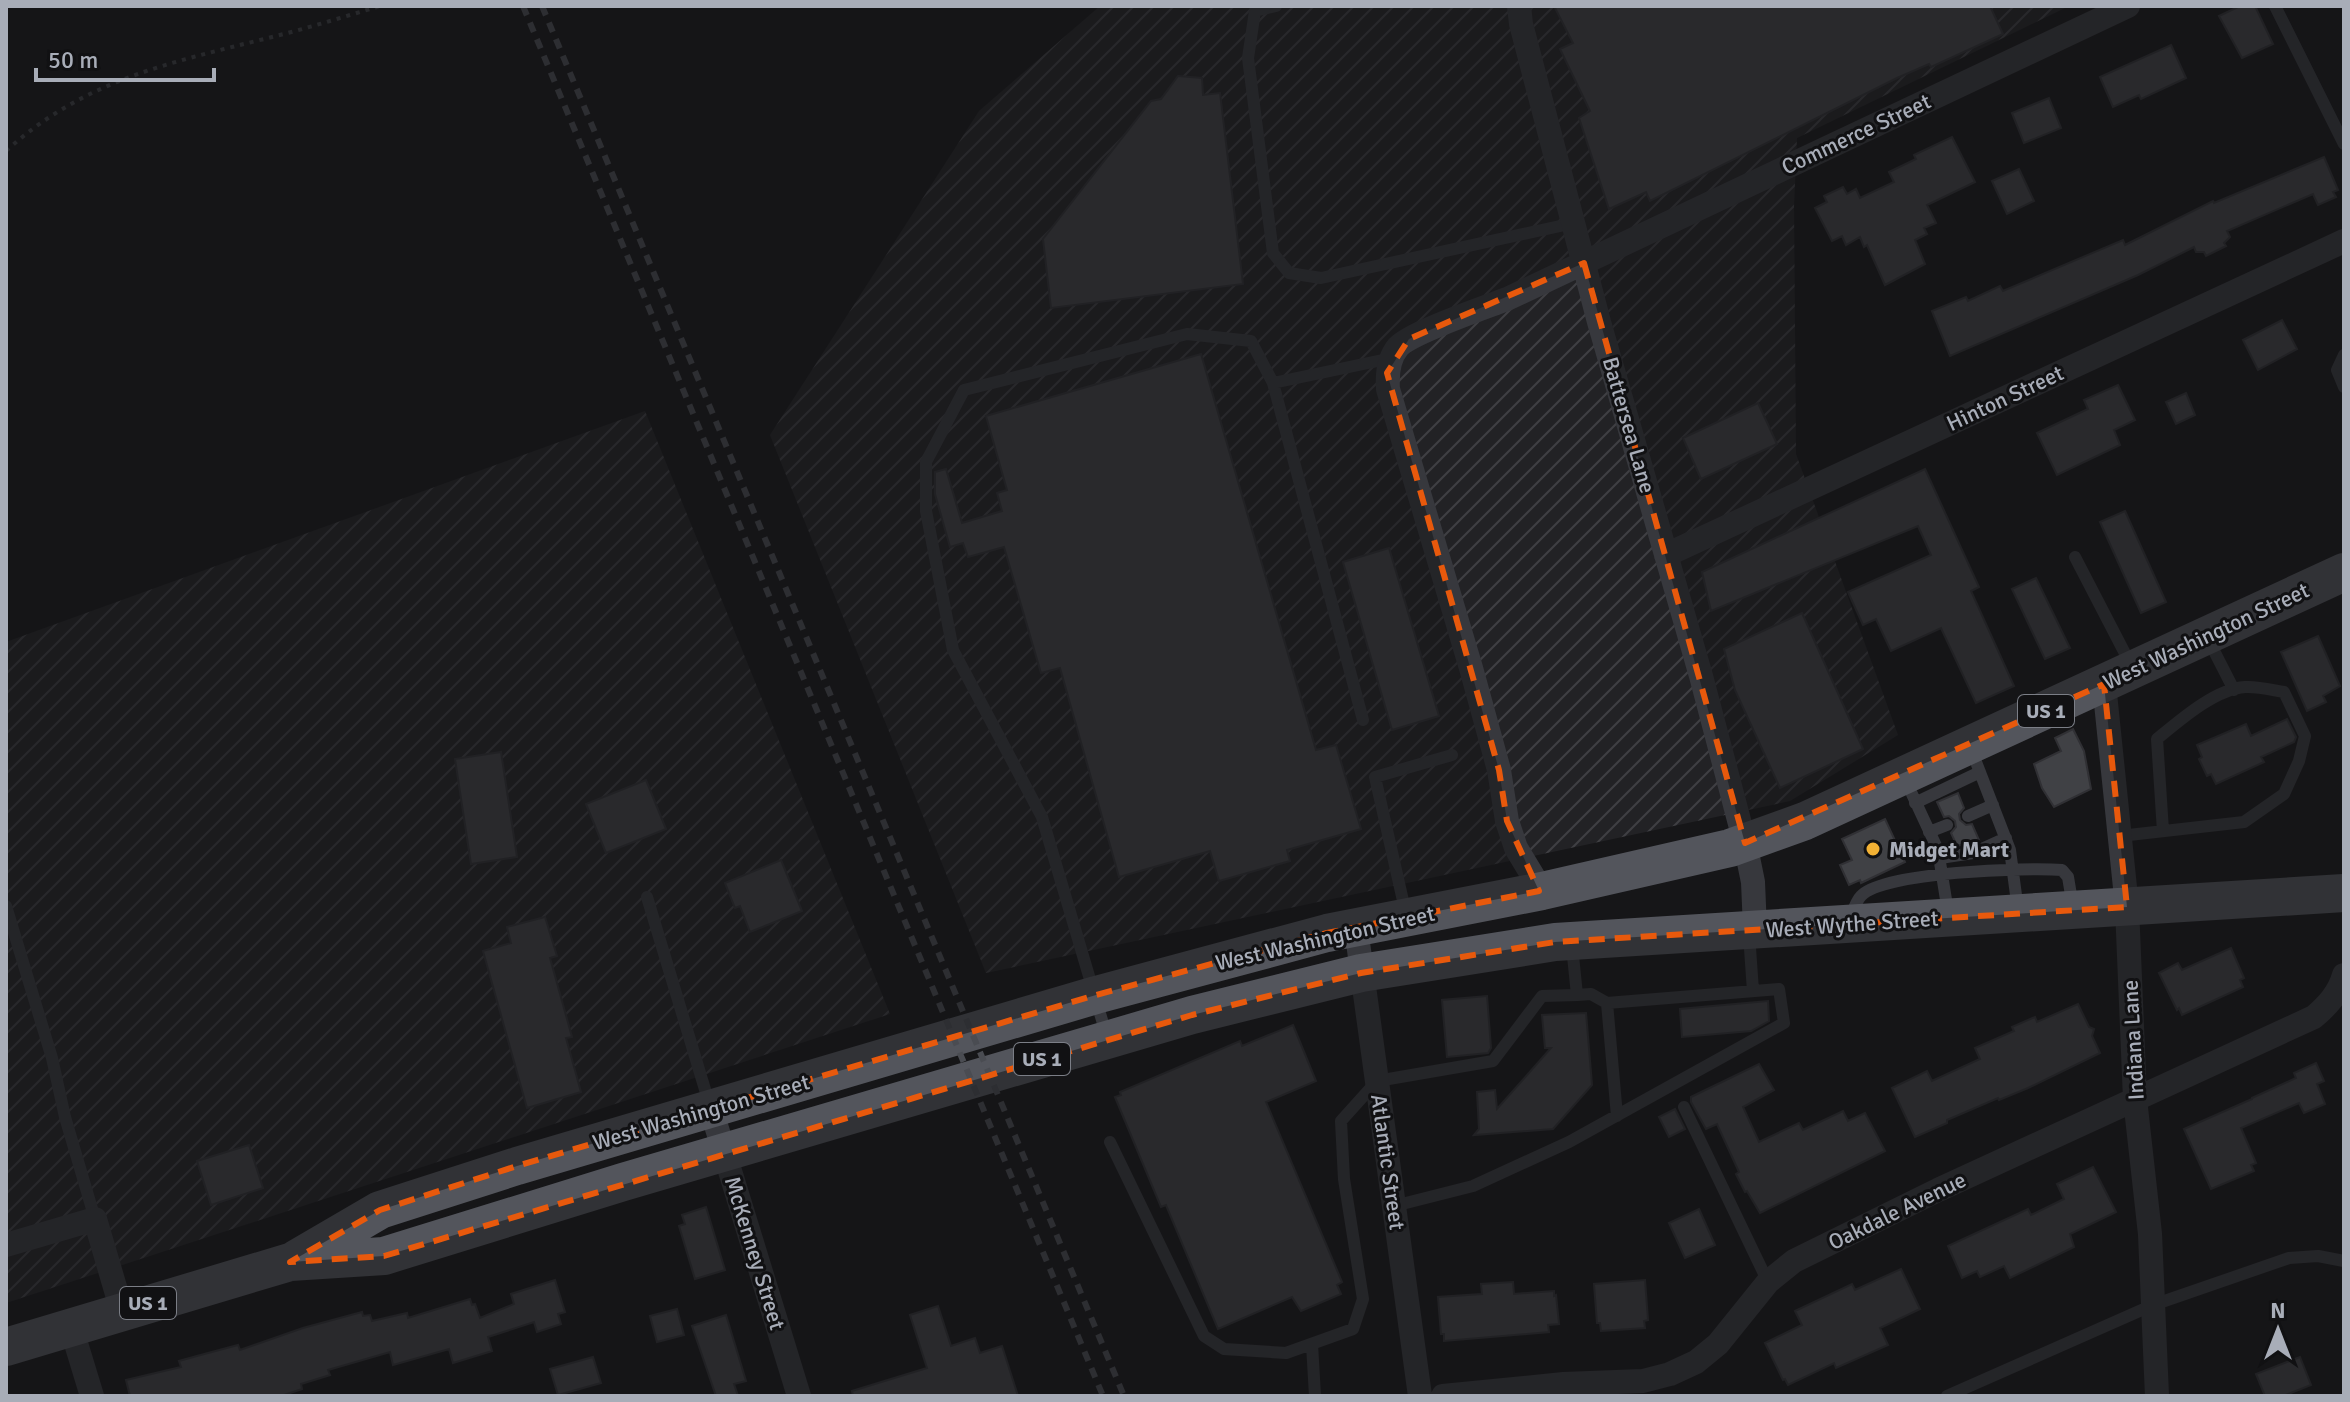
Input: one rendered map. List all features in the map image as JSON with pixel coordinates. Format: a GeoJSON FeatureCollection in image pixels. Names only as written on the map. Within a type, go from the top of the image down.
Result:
{"type":"FeatureCollection","features":[{"type":"Feature","properties":{"kind":"main road","name":"West Washington Street"},"geometry":{"type":"LineString","coordinates":[[290,1262],[380,1210],[517,1166],[1096,995],[1356,928],[1542,891],[1745,843],[1909,789],[1975,759],[2119,677],[2344,572]]}},
{"type":"Feature","properties":{"kind":"main road","name":"West Wythe Street"},"geometry":{"type":"LineString","coordinates":[[1361,973],[1572,941],[2344,893]]}},
{"type":"Feature","properties":{"kind":"main road","name":"West Washington Street"},"geometry":{"type":"LineString","coordinates":[[6,1347],[290,1262],[384,1256],[724,1152],[1192,1015],[1361,973]]}},
{"type":"Feature","properties":{"kind":"street","name":"Battersea Lane"},"geometry":{"type":"LineString","coordinates":[[1519,6],[1521,24],[1584,263],[1745,843],[1753,882],[1752,930]]}},
{"type":"Feature","properties":{"kind":"street","name":"Commerce Street"},"geometry":{"type":"LineString","coordinates":[[1392,358],[1409,339],[1507,299],[2128,6]]}},
{"type":"Feature","properties":{"kind":"street","name":"Hinton Street"},"geometry":{"type":"LineString","coordinates":[[1666,555],[2344,241]]}},
{"type":"Feature","properties":{"kind":"street"},"geometry":{"type":"LineString","coordinates":[[1392,358],[1387,373],[1388,389],[1471,668],[1499,770],[1507,821],[1516,848],[1542,891]]}},
{"type":"Feature","properties":{"kind":"street","name":"Indiana Lane"},"geometry":{"type":"LineString","coordinates":[[2119,677],[2120,836],[2127,907],[2135,1099],[2150,1234],[2157,1396]]}},
{"type":"Feature","properties":{"kind":"street","name":"Atlantic Street"},"geometry":{"type":"LineString","coordinates":[[1356,928],[1420,1396]]}},
{"type":"Feature","properties":{"kind":"street","name":"Oakdale Avenue"},"geometry":{"type":"LineString","coordinates":[[1443,1396],[1564,1384],[1643,1381],[1670,1374],[1696,1362],[1718,1344],[1768,1282],[1786,1266],[1938,1190],[2314,1017],[2329,1005],[2344,975]]}},
{"type":"Feature","properties":{"kind":"street","name":"McKenney Street"},"geometry":{"type":"LineString","coordinates":[[711,1109],[799,1396]]}},
{"type":"Feature","properties":{"kind":"street"},"geometry":{"type":"LineString","coordinates":[[6,1245],[95,1219],[122,1311]]}},
{"type":"Feature","properties":{"kind":"street"},"geometry":{"type":"LineString","coordinates":[[71,1327],[92,1396]]}},
{"type":"Feature","properties":{"kind":"lane"},"geometry":{"type":"LineString","coordinates":[[1276,6],[1255,11],[1248,58],[1273,253],[1289,273],[1321,278],[1574,223]]}},
{"type":"Feature","properties":{"kind":"lane"},"geometry":{"type":"LineString","coordinates":[[2275,6],[2344,144]]}},
{"type":"Feature","properties":{"kind":"lane"},"geometry":{"type":"LineString","coordinates":[[1107,1040],[1042,817],[953,650],[926,511],[926,462],[964,390],[1187,334],[1251,341],[1273,383],[1363,720]]}},
{"type":"Feature","properties":{"kind":"lane"},"geometry":{"type":"LineString","coordinates":[[2344,355],[2337,370],[2344,387]]}},
{"type":"Feature","properties":{"kind":"lane"},"geometry":{"type":"LineString","coordinates":[[1273,383],[1392,358]]}},
{"type":"Feature","properties":{"kind":"lane"},"geometry":{"type":"LineString","coordinates":[[2075,557],[2119,677]]}},
{"type":"Feature","properties":{"kind":"lane"},"geometry":{"type":"LineString","coordinates":[[2206,636],[2234,690]]}},
{"type":"Feature","properties":{"kind":"lane"},"geometry":{"type":"LineString","coordinates":[[2120,836],[2244,822],[2284,794],[2299,761],[2305,736],[2284,692],[2246,687],[2234,690],[2189,713],[2157,739],[2163,831]]}},
{"type":"Feature","properties":{"kind":"lane"},"geometry":{"type":"LineString","coordinates":[[1407,918],[1375,777],[1452,755]]}},
{"type":"Feature","properties":{"kind":"lane"},"geometry":{"type":"LineString","coordinates":[[1975,759],[2006,838],[2014,870],[2019,913]]}},
{"type":"Feature","properties":{"kind":"lane"},"geometry":{"type":"LineString","coordinates":[[1909,789],[1940,858],[1948,918]]}},
{"type":"Feature","properties":{"kind":"lane"},"geometry":{"type":"LineString","coordinates":[[1968,816],[1993,805]]}},
{"type":"Feature","properties":{"kind":"lane"},"geometry":{"type":"LineString","coordinates":[[1929,832],[1947,825]]}},
{"type":"Feature","properties":{"kind":"lane"},"geometry":{"type":"LineString","coordinates":[[1940,858],[1973,853],[2006,838]]}},
{"type":"Feature","properties":{"kind":"lane"},"geometry":{"type":"LineString","coordinates":[[1847,924],[1861,895],[1875,887],[1906,878],[2035,868],[2062,870],[2068,877],[2074,910]]}},
{"type":"Feature","properties":{"kind":"lane"},"geometry":{"type":"LineString","coordinates":[[647,897],[711,1109]]}},
{"type":"Feature","properties":{"kind":"lane"},"geometry":{"type":"LineString","coordinates":[[6,906],[95,1219]]}},
{"type":"Feature","properties":{"kind":"lane"},"geometry":{"type":"LineString","coordinates":[[1752,930],[1753,991]]}},
{"type":"Feature","properties":{"kind":"lane"},"geometry":{"type":"LineString","coordinates":[[1572,941],[1577,995]]}},
{"type":"Feature","properties":{"kind":"lane"},"geometry":{"type":"LineString","coordinates":[[6,955],[20,952]]}},
{"type":"Feature","properties":{"kind":"lane"},"geometry":{"type":"LineString","coordinates":[[1110,1142],[1204,1336],[1224,1349],[1286,1353],[1353,1329],[1363,1299],[1344,1179],[1341,1121],[1377,1081],[1493,1061],[1542,996],[1591,994],[1607,1003],[1779,989],[1784,1023],[1569,1142],[1473,1186],[1394,1206]]}},
{"type":"Feature","properties":{"kind":"lane"},"geometry":{"type":"LineString","coordinates":[[1607,1003],[1617,1116]]}},
{"type":"Feature","properties":{"kind":"lane"},"geometry":{"type":"LineString","coordinates":[[1684,1107],[1768,1282]]}},
{"type":"Feature","properties":{"kind":"lane"},"geometry":{"type":"LineString","coordinates":[[1947,1396],[2153,1305],[2289,1258],[2318,1256],[2344,1261]]}},
{"type":"Feature","properties":{"kind":"lane"},"geometry":{"type":"LineString","coordinates":[[1312,1344],[1315,1396]]}},
{"type":"Feature","properties":{"kind":"path"},"geometry":{"type":"LineString","coordinates":[[6,151],[58,111],[103,87],[152,67],[380,6]]}},
{"type":"Feature","properties":{"kind":"highlighted area"},"geometry":{"type":"Polygon","coordinates":[[[1584,263],[1745,843],[2104,684],[2127,907],[1555,942],[1361,973],[1192,1015],[384,1256],[290,1262],[380,1210],[517,1166],[1096,995],[1327,933],[1539,891],[1507,821],[1499,770],[1387,373],[1409,339],[1584,263]]]}},
{"type":"Feature","properties":{"kind":"shaded area"},"geometry":{"type":"Polygon","coordinates":[[[1100,6],[2069,6],[1797,138],[1794,206],[1796,454],[1898,735],[1790,801],[986,973],[770,435],[979,111],[1100,6]]]}},
{"type":"Feature","properties":{"kind":"shaded area"},"geometry":{"type":"Polygon","coordinates":[[[645,411],[890,1014],[6,1303],[6,642],[645,411]]]}},
{"type":"Feature","properties":{"kind":"building"},"geometry":{"type":"Polygon","coordinates":[[[1554,6],[1990,6],[2003,34],[1931,67],[1929,64],[1897,78],[1650,201],[1646,192],[1609,209],[1579,118],[1590,111],[1560,49],[1573,43],[1554,6]]]}},
{"type":"Feature","properties":{"kind":"building"},"geometry":{"type":"Polygon","coordinates":[[[2240,6],[2255,6],[2273,44],[2242,58],[2219,16],[2240,6]]]}},
{"type":"Feature","properties":{"kind":"building"},"geometry":{"type":"Polygon","coordinates":[[[2171,45],[2186,78],[2141,99],[2139,95],[2113,107],[2100,77],[2171,45]]]}},
{"type":"Feature","properties":{"kind":"building"},"geometry":{"type":"Polygon","coordinates":[[[1178,76],[1202,78],[1203,95],[1220,93],[1243,284],[1051,308],[1043,239],[1151,101],[1161,99],[1178,76]]]}},
{"type":"Feature","properties":{"kind":"building"},"geometry":{"type":"Polygon","coordinates":[[[2049,98],[2061,128],[2024,143],[2012,113],[2049,98]]]}},
{"type":"Feature","properties":{"kind":"building"},"geometry":{"type":"Polygon","coordinates":[[[1952,137],[1975,182],[1927,205],[1936,223],[1924,228],[1927,234],[1915,240],[1925,264],[1885,285],[1867,245],[1864,247],[1860,237],[1846,245],[1842,236],[1832,241],[1815,208],[1827,202],[1824,196],[1843,187],[1847,194],[1856,189],[1860,198],[1894,182],[1889,172],[1916,159],[1914,155],[1952,137]]]}},
{"type":"Feature","properties":{"kind":"building"},"geometry":{"type":"Polygon","coordinates":[[[2324,157],[2338,190],[2333,192],[2336,197],[2318,205],[2313,194],[2227,231],[2230,237],[2224,243],[2226,246],[2206,256],[2204,252],[2196,252],[2194,247],[2138,275],[1950,356],[1932,311],[1966,297],[1968,301],[2000,286],[2003,291],[2123,240],[2125,245],[2213,201],[2324,157]]]}},
{"type":"Feature","properties":{"kind":"building"},"geometry":{"type":"Polygon","coordinates":[[[2019,169],[2034,201],[2007,214],[1992,181],[2019,169]]]}},
{"type":"Feature","properties":{"kind":"building"},"geometry":{"type":"Polygon","coordinates":[[[2282,320],[2297,349],[2258,370],[2243,340],[2282,320]]]}},
{"type":"Feature","properties":{"kind":"building"},"geometry":{"type":"Polygon","coordinates":[[[1201,354],[1316,750],[1336,745],[1361,829],[1287,850],[1290,861],[1219,881],[1210,851],[1119,877],[1060,668],[1041,673],[1004,547],[968,557],[963,543],[950,547],[935,494],[935,472],[946,469],[962,523],[1002,511],[997,493],[1007,490],[986,416],[1201,354]]]}},
{"type":"Feature","properties":{"kind":"building"},"geometry":{"type":"Polygon","coordinates":[[[2118,385],[2135,420],[2114,430],[2120,445],[2057,475],[2037,433],[2088,409],[2084,400],[2118,385]]]}},
{"type":"Feature","properties":{"kind":"building"},"geometry":{"type":"Polygon","coordinates":[[[2186,393],[2195,415],[2176,424],[2166,402],[2186,393]]]}},
{"type":"Feature","properties":{"kind":"building"},"geometry":{"type":"Polygon","coordinates":[[[1758,403],[1777,444],[1701,479],[1683,438],[1758,403]]]}},
{"type":"Feature","properties":{"kind":"building"},"geometry":{"type":"Polygon","coordinates":[[[1925,469],[1979,587],[1971,591],[2014,686],[1976,703],[1941,628],[1891,651],[1876,619],[1863,625],[1848,592],[1931,555],[1918,526],[1711,611],[1702,572],[1925,469]]]}},
{"type":"Feature","properties":{"kind":"building"},"geometry":{"type":"Polygon","coordinates":[[[2125,511],[2166,602],[2141,613],[2100,522],[2125,511]]]}},
{"type":"Feature","properties":{"kind":"building"},"geometry":{"type":"Polygon","coordinates":[[[1389,548],[1439,716],[1392,730],[1343,562],[1389,548]]]}},
{"type":"Feature","properties":{"kind":"building"},"geometry":{"type":"Polygon","coordinates":[[[2036,578],[2070,648],[2045,659],[2012,589],[2036,578]]]}},
{"type":"Feature","properties":{"kind":"building"},"geometry":{"type":"Polygon","coordinates":[[[1802,613],[1863,749],[1780,788],[1735,690],[1724,649],[1802,613]]]}},
{"type":"Feature","properties":{"kind":"building"},"geometry":{"type":"Polygon","coordinates":[[[2318,636],[2340,686],[2323,696],[2326,702],[2307,711],[2281,652],[2318,636]]]}},
{"type":"Feature","properties":{"kind":"building"},"geometry":{"type":"Polygon","coordinates":[[[2287,719],[2296,737],[2294,742],[2261,757],[2264,762],[2216,784],[2211,774],[2207,776],[2197,745],[2246,724],[2251,736],[2287,719]]]}},
{"type":"Feature","properties":{"kind":"building"},"geometry":{"type":"Polygon","coordinates":[[[2073,729],[2084,751],[2091,789],[2054,807],[2042,788],[2034,764],[2061,751],[2055,738],[2073,729]]]}},
{"type":"Feature","properties":{"kind":"building"},"geometry":{"type":"Polygon","coordinates":[[[501,752],[517,857],[471,864],[455,759],[501,752]]]}},
{"type":"Feature","properties":{"kind":"building"},"geometry":{"type":"Polygon","coordinates":[[[646,780],[666,829],[606,853],[586,804],[646,780]]]}},
{"type":"Feature","properties":{"kind":"building","name":"Midget Mart"},"geometry":{"type":"Polygon","coordinates":[[[1958,793],[1964,808],[1959,814],[1960,820],[1966,825],[1972,824],[1979,840],[1957,846],[1951,833],[1956,827],[1955,821],[1949,816],[1944,817],[1937,802],[1958,793]]]}},
{"type":"Feature","properties":{"kind":"building","name":"Midget Mart"},"geometry":{"type":"Polygon","coordinates":[[[1885,819],[1905,862],[1861,883],[1860,880],[1849,885],[1840,865],[1852,860],[1842,839],[1885,819]]]}},
{"type":"Feature","properties":{"kind":"building"},"geometry":{"type":"Polygon","coordinates":[[[781,860],[802,911],[750,932],[740,906],[735,908],[725,883],[781,860]]]}},
{"type":"Feature","properties":{"kind":"building"},"geometry":{"type":"Polygon","coordinates":[[[545,917],[557,956],[550,958],[572,1037],[566,1038],[581,1092],[527,1108],[483,951],[511,943],[507,927],[545,917]]]}},
{"type":"Feature","properties":{"kind":"building"},"geometry":{"type":"Polygon","coordinates":[[[2231,948],[2244,978],[2240,980],[2243,987],[2182,1015],[2159,973],[2178,963],[2182,970],[2231,948]]]}},
{"type":"Feature","properties":{"kind":"building"},"geometry":{"type":"Polygon","coordinates":[[[1487,996],[1491,1048],[1488,1053],[1447,1057],[1442,1000],[1487,996]]]}},
{"type":"Feature","properties":{"kind":"building"},"geometry":{"type":"Polygon","coordinates":[[[1768,1001],[1769,1021],[1751,1031],[1682,1037],[1680,1009],[1768,1001]]]}},
{"type":"Feature","properties":{"kind":"building"},"geometry":{"type":"Polygon","coordinates":[[[2078,1004],[2089,1027],[2094,1029],[2092,1036],[2100,1053],[1915,1137],[1892,1088],[1927,1071],[1932,1081],[1980,1059],[1975,1048],[2014,1031],[2012,1027],[2035,1017],[2037,1022],[2078,1004]]]}},
{"type":"Feature","properties":{"kind":"building"},"geometry":{"type":"Polygon","coordinates":[[[1586,1013],[1592,1085],[1553,1129],[1474,1135],[1479,1129],[1477,1092],[1495,1090],[1497,1109],[1551,1048],[1545,1048],[1542,1015],[1586,1013]]]}},
{"type":"Feature","properties":{"kind":"building"},"geometry":{"type":"Polygon","coordinates":[[[1293,1025],[1316,1081],[1266,1102],[1342,1282],[1337,1285],[1341,1294],[1301,1311],[1292,1297],[1218,1329],[1166,1205],[1161,1207],[1115,1097],[1121,1095],[1120,1092],[1240,1041],[1242,1046],[1293,1025]]]}},
{"type":"Feature","properties":{"kind":"building"},"geometry":{"type":"Polygon","coordinates":[[[2316,1063],[2324,1081],[2317,1084],[2325,1104],[2304,1113],[2299,1103],[2241,1128],[2256,1163],[2251,1165],[2254,1171],[2211,1189],[2184,1129],[2296,1078],[2294,1073],[2316,1063]]]}},
{"type":"Feature","properties":{"kind":"building"},"geometry":{"type":"Polygon","coordinates":[[[1759,1064],[1774,1090],[1743,1107],[1759,1142],[1799,1123],[1803,1130],[1843,1111],[1848,1121],[1865,1113],[1885,1151],[1760,1213],[1736,1174],[1739,1172],[1717,1124],[1706,1129],[1691,1102],[1691,1097],[1759,1064]]]}},
{"type":"Feature","properties":{"kind":"building"},"geometry":{"type":"Polygon","coordinates":[[[1675,1109],[1685,1129],[1669,1137],[1659,1117],[1675,1109]]]}},
{"type":"Feature","properties":{"kind":"building"},"geometry":{"type":"Polygon","coordinates":[[[249,1145],[263,1188],[211,1205],[197,1161],[249,1145]]]}},
{"type":"Feature","properties":{"kind":"building"},"geometry":{"type":"Polygon","coordinates":[[[2093,1167],[2116,1212],[2070,1234],[2074,1247],[2010,1278],[2004,1266],[1980,1277],[1977,1271],[1962,1278],[1948,1246],[2028,1209],[2031,1215],[2064,1199],[2057,1184],[2093,1167]]]}},
{"type":"Feature","properties":{"kind":"building"},"geometry":{"type":"Polygon","coordinates":[[[706,1207],[725,1270],[695,1279],[679,1226],[685,1224],[682,1215],[706,1207]]]}},
{"type":"Feature","properties":{"kind":"building"},"geometry":{"type":"Polygon","coordinates":[[[1699,1209],[1715,1245],[1685,1258],[1669,1223],[1699,1209]]]}},
{"type":"Feature","properties":{"kind":"building"},"geometry":{"type":"Polygon","coordinates":[[[1901,1269],[1920,1309],[1880,1328],[1888,1345],[1836,1368],[1834,1363],[1788,1385],[1783,1380],[1765,1343],[1802,1325],[1795,1311],[1852,1284],[1855,1290],[1901,1269]]]}},
{"type":"Feature","properties":{"kind":"building"},"geometry":{"type":"Polygon","coordinates":[[[555,1280],[565,1312],[558,1314],[561,1324],[537,1332],[534,1322],[488,1337],[492,1351],[453,1363],[449,1349],[393,1365],[390,1352],[328,1370],[330,1375],[301,1384],[302,1389],[281,1396],[130,1396],[126,1380],[181,1367],[179,1361],[197,1356],[238,1345],[240,1350],[362,1312],[363,1316],[370,1315],[372,1321],[407,1313],[408,1318],[470,1299],[480,1318],[514,1304],[511,1294],[555,1280]]]}},
{"type":"Feature","properties":{"kind":"building"},"geometry":{"type":"Polygon","coordinates":[[[1645,1280],[1648,1320],[1644,1321],[1645,1328],[1601,1331],[1600,1323],[1597,1323],[1594,1284],[1645,1280]]]}},
{"type":"Feature","properties":{"kind":"building"},"geometry":{"type":"Polygon","coordinates":[[[1513,1282],[1514,1294],[1554,1291],[1559,1324],[1548,1325],[1549,1332],[1444,1341],[1438,1297],[1482,1294],[1481,1284],[1513,1282]]]}},
{"type":"Feature","properties":{"kind":"building"},"geometry":{"type":"Polygon","coordinates":[[[938,1306],[951,1346],[975,1338],[980,1353],[1002,1346],[1018,1396],[853,1396],[852,1391],[927,1368],[910,1315],[938,1306]]]}},
{"type":"Feature","properties":{"kind":"building"},"geometry":{"type":"Polygon","coordinates":[[[677,1309],[684,1335],[657,1342],[650,1316],[677,1309]]]}},
{"type":"Feature","properties":{"kind":"building"},"geometry":{"type":"Polygon","coordinates":[[[726,1315],[746,1381],[734,1384],[738,1396],[716,1396],[692,1326],[726,1315]]]}},
{"type":"Feature","properties":{"kind":"building"},"geometry":{"type":"Polygon","coordinates":[[[593,1357],[601,1383],[558,1395],[550,1369],[593,1357]]]}},
{"type":"Feature","properties":{"kind":"building"},"geometry":{"type":"Polygon","coordinates":[[[2300,1357],[2311,1385],[2283,1396],[2265,1396],[2256,1374],[2300,1357]]]}},
{"type":"Feature","properties":{"kind":"railway"},"geometry":{"type":"LineString","coordinates":[[523,6],[1103,1396]]}},
{"type":"Feature","properties":{"kind":"railway"},"geometry":{"type":"LineString","coordinates":[[542,6],[1124,1396]]}},
{"type":"Feature","properties":{"kind":"place","name":"Midget Mart"},"geometry":{"type":"Point","coordinates":[1873,849]}}]}
